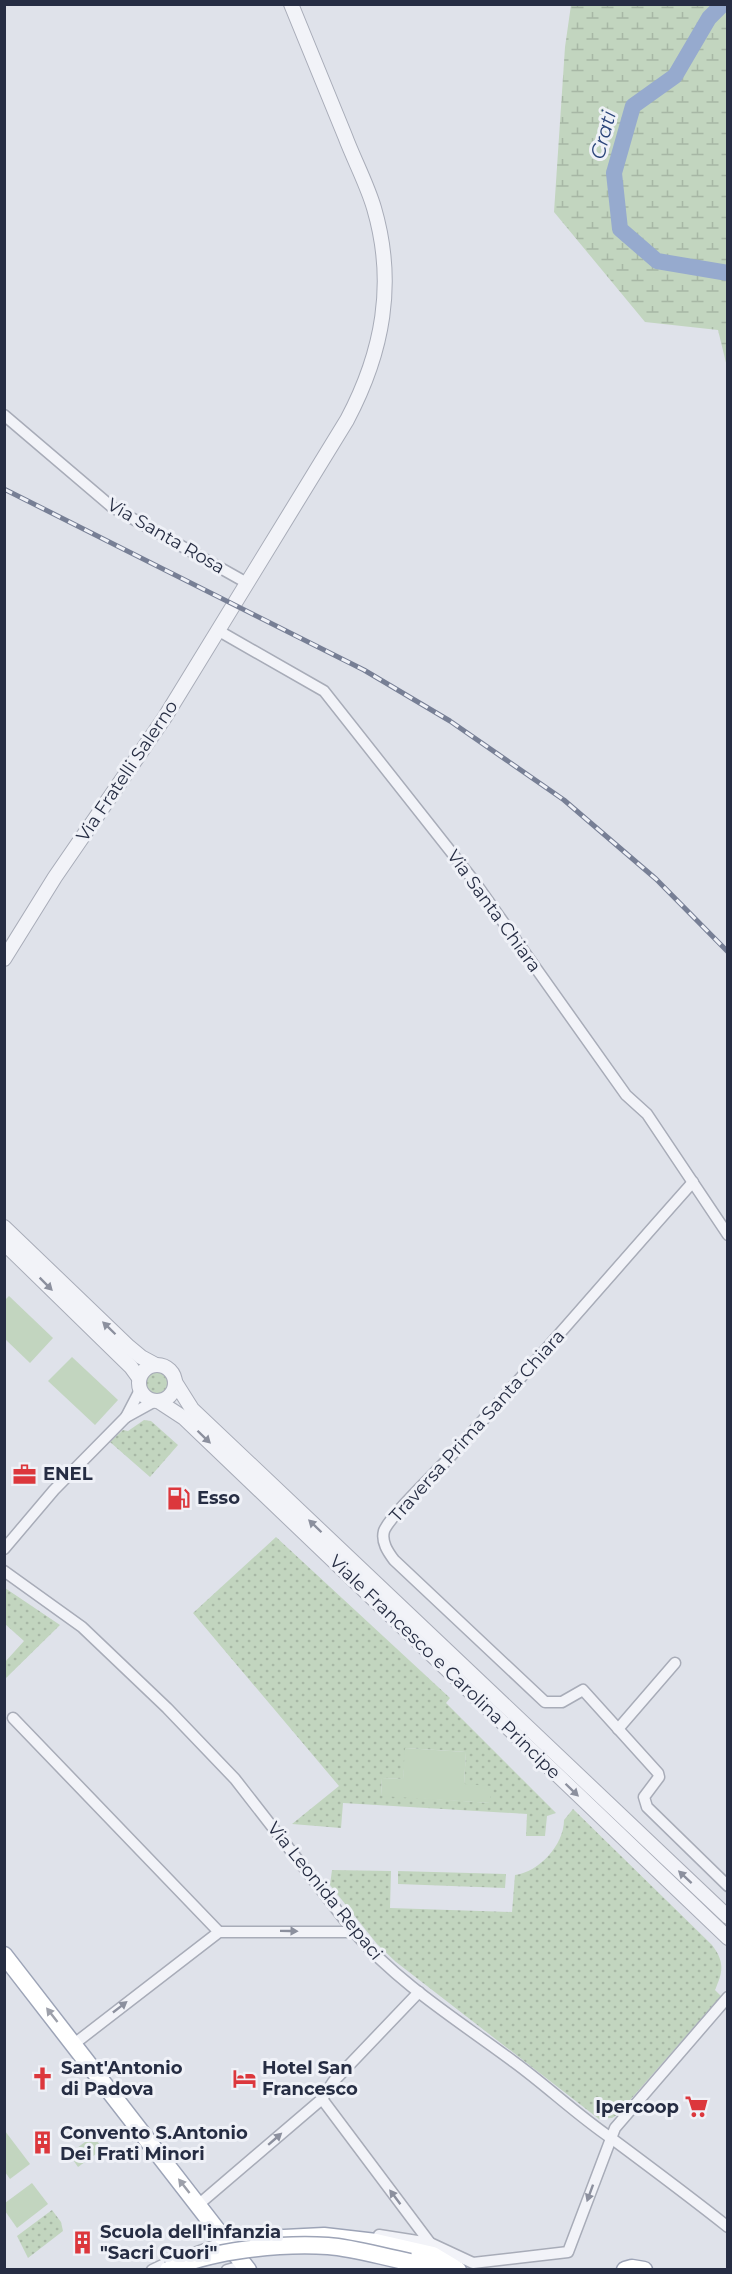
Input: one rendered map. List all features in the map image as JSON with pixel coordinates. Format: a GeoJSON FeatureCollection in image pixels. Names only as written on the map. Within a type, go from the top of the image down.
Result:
{"type":"FeatureCollection","features":[{"type":"Feature","properties":{"kind":"main road"},"geometry":{"type":"LineString","coordinates":[[4,1955],[247,2267]]}},
{"type":"Feature","properties":{"kind":"main road"},"geometry":{"type":"LineString","coordinates":[[227,2241],[324,2236],[376,2242],[432,2255],[458,2270]]}},
{"type":"Feature","properties":{"kind":"main road"},"geometry":{"type":"LineString","coordinates":[[168,2270],[214,2255],[293,2246],[329,2246],[446,2270]]}},
{"type":"Feature","properties":{"kind":"main road"},"geometry":{"type":"LineString","coordinates":[[625,2270],[632,2268],[644,2270]]}},
{"type":"Feature","properties":{"kind":"street","name":"Via Fratelli Salerno"},"geometry":{"type":"LineString","coordinates":[[4,959],[55,877],[165,717],[358,400],[367,381],[380,337],[386,298],[384,255],[374,207],[291,4]]}},
{"type":"Feature","properties":{"kind":"street","name":"Via Santa Rosa"},"geometry":{"type":"LineString","coordinates":[[4,415],[112,507],[247,583]]}},
{"type":"Feature","properties":{"kind":"street","name":"Via Santa Chiara"},"geometry":{"type":"LineString","coordinates":[[219,630],[324,691],[474,881],[626,1095],[647,1114],[728,1235]]}},
{"type":"Feature","properties":{"kind":"street","name":"Traversa Prima Santa Chiara"},"geometry":{"type":"LineString","coordinates":[[693,1182],[454,1452],[395,1515],[385,1530],[384,1540],[394,1560],[545,1702],[562,1702],[583,1690],[658,1773],[657,1781],[644,1797],[647,1807],[728,1886]]}},
{"type":"Feature","properties":{"kind":"street","name":"Viale Francesco e Carolina Principe"},"geometry":{"type":"LineString","coordinates":[[4,1227],[129,1347],[141,1357],[166,1367],[174,1376],[175,1382],[192,1409],[728,1917]]}},
{"type":"Feature","properties":{"kind":"street","name":"Viale Francesco e Carolina Principe"},"geometry":{"type":"LineString","coordinates":[[4,1243],[131,1367],[148,1399],[157,1401],[184,1418],[728,1938]]}},
{"type":"Feature","properties":{"kind":"street"},"geometry":{"type":"LineString","coordinates":[[126,1417],[144,1369],[154,1364]]}},
{"type":"Feature","properties":{"kind":"street"},"geometry":{"type":"LineString","coordinates":[[4,1549],[54,1490],[126,1417],[172,1393],[175,1382]]}},
{"type":"Feature","properties":{"kind":"street","name":"Via Leonida Repaci"},"geometry":{"type":"LineString","coordinates":[[4,1571],[82,1627],[186,1727],[235,1779],[375,1956],[728,2227]]}},
{"type":"Feature","properties":{"kind":"street"},"geometry":{"type":"LineString","coordinates":[[618,1728],[675,1663]]}},
{"type":"Feature","properties":{"kind":"street"},"geometry":{"type":"LineString","coordinates":[[13,1718],[219,1932]]}},
{"type":"Feature","properties":{"kind":"street"},"geometry":{"type":"LineString","coordinates":[[74,2044],[219,1932],[354,1932]]}},
{"type":"Feature","properties":{"kind":"street"},"geometry":{"type":"LineString","coordinates":[[198,2205],[322,2099],[333,2082],[419,1992]]}},
{"type":"Feature","properties":{"kind":"street"},"geometry":{"type":"LineString","coordinates":[[324,2236],[371,2234],[430,2244],[473,2263],[568,2252],[615,2127],[728,1997]]}},
{"type":"Feature","properties":{"kind":"street"},"geometry":{"type":"LineString","coordinates":[[322,2099],[430,2244]]}},
{"type":"Feature","properties":{"kind":"street"},"geometry":{"type":"LineString","coordinates":[[152,2270],[171,2260],[227,2241]]}},
{"type":"Feature","properties":{"kind":"street"},"geometry":{"type":"LineString","coordinates":[[227,2270],[247,2267]]}},
{"type":"Feature","properties":{"kind":"green space"},"geometry":{"type":"Polygon","coordinates":[[[571,5],[727,5],[727,367],[718,330],[645,322],[554,212],[565,47],[571,5]]]}},
{"type":"Feature","properties":{"kind":"green space"},"geometry":{"type":"Polygon","coordinates":[[[9,1296],[53,1338],[30,1363],[5,1339],[5,1300],[9,1296]]]}},
{"type":"Feature","properties":{"kind":"green space"},"geometry":{"type":"Polygon","coordinates":[[[72,1357],[118,1400],[95,1425],[48,1381],[72,1357]]]}},
{"type":"Feature","properties":{"kind":"green space"},"geometry":{"type":"Polygon","coordinates":[[[157,1369],[167,1373],[171,1383],[167,1393],[157,1397],[147,1393],[143,1383],[147,1373],[157,1369]]]}},
{"type":"Feature","properties":{"kind":"green space"},"geometry":{"type":"Polygon","coordinates":[[[144,1420],[151,1421],[178,1445],[150,1477],[110,1442],[123,1430],[128,1431],[144,1420]]]}},
{"type":"Feature","properties":{"kind":"green space"},"geometry":{"type":"Polygon","coordinates":[[[276,1537],[450,1698],[446,1703],[556,1813],[547,1816],[545,1836],[526,1836],[527,1814],[343,1803],[341,1828],[292,1824],[339,1786],[193,1613],[276,1537]],[[406,1748],[403,1779],[382,1778],[381,1795],[490,1803],[464,1784],[466,1752],[406,1748]]]}},
{"type":"Feature","properties":{"kind":"green space"},"geometry":{"type":"Polygon","coordinates":[[[5,1588],[60,1625],[5,1679],[5,1662],[24,1641],[5,1624],[5,1588]]]}},
{"type":"Feature","properties":{"kind":"green space"},"geometry":{"type":"Polygon","coordinates":[[[405,1748],[466,1752],[464,1784],[491,1786],[490,1803],[381,1796],[382,1778],[403,1779],[405,1748]]]}},
{"type":"Feature","properties":{"kind":"green space"},"geometry":{"type":"Polygon","coordinates":[[[573,1809],[712,1945],[721,1962],[720,1978],[715,1990],[721,1996],[612,2118],[599,2119],[396,1962],[377,1944],[330,1885],[332,1870],[391,1871],[390,1908],[512,1912],[515,1875],[533,1869],[548,1856],[560,1839],[564,1820],[573,1809]]]}},
{"type":"Feature","properties":{"kind":"green space"},"geometry":{"type":"Polygon","coordinates":[[[398,1871],[506,1874],[505,1888],[398,1884],[398,1871]]]}},
{"type":"Feature","properties":{"kind":"green space"},"geometry":{"type":"Polygon","coordinates":[[[5,2131],[30,2164],[10,2179],[5,2172],[5,2131]]]}},
{"type":"Feature","properties":{"kind":"green space"},"geometry":{"type":"Polygon","coordinates":[[[93,2136],[103,2149],[78,2167],[69,2154],[93,2136]]]}},
{"type":"Feature","properties":{"kind":"green space"},"geometry":{"type":"Polygon","coordinates":[[[32,2183],[48,2204],[17,2228],[5,2211],[5,2203],[32,2183]]]}},
{"type":"Feature","properties":{"kind":"green space"},"geometry":{"type":"Polygon","coordinates":[[[52,2210],[61,2222],[63,2231],[28,2258],[17,2236],[52,2210]]]}},
{"type":"Feature","properties":{"kind":"waterway","name":"Crati"},"geometry":{"type":"LineString","coordinates":[[723,4],[709,18],[675,76],[633,106],[614,173],[620,229],[657,261],[728,273]]}},
{"type":"Feature","properties":{"kind":"railway"},"geometry":{"type":"LineString","coordinates":[[4,489],[364,670],[450,721],[564,800],[656,879],[728,952]]}},
{"type":"Feature","properties":{"kind":"place","name":"ENEL"},"geometry":{"type":"Point","coordinates":[25,1474]}},
{"type":"Feature","properties":{"kind":"place","name":"Esso"},"geometry":{"type":"Point","coordinates":[179,1498]}},
{"type":"Feature","properties":{"kind":"place","name":"Sant'Antonio di Padova"},"geometry":{"type":"Point","coordinates":[43,2078]}},
{"type":"Feature","properties":{"kind":"place","name":"Hotel San Francesco"},"geometry":{"type":"Point","coordinates":[244,2078]}},
{"type":"Feature","properties":{"kind":"place","name":"Ipercoop"},"geometry":{"type":"Point","coordinates":[697,2107]}},
{"type":"Feature","properties":{"kind":"place","name":"Convento S.Antonio Dei Frati Minori"},"geometry":{"type":"Point","coordinates":[42,2143]}},
{"type":"Feature","properties":{"kind":"place","name":"Scuola dell'infanzia \"Sacri Cuori\""},"geometry":{"type":"Point","coordinates":[82,2242]}}]}
